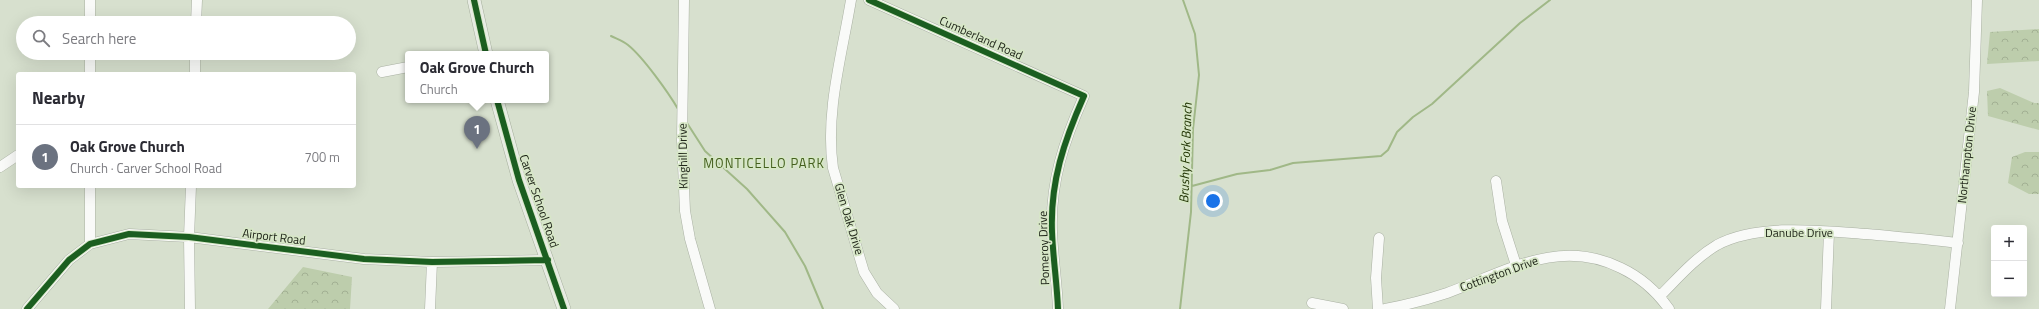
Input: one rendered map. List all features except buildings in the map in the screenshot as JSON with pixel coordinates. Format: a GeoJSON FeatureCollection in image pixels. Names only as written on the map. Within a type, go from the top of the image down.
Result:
{"type":"FeatureCollection","features":[{"type":"Feature","properties":{"kind":"main road"},"geometry":{"type":"LineString","coordinates":[[474,0],[485,51]]}},
{"type":"Feature","properties":{"kind":"main road","name":"Carver School Road"},"geometry":{"type":"LineString","coordinates":[[498,103],[517,173],[564,309]]}},
{"type":"Feature","properties":{"kind":"street"},"geometry":{"type":"LineString","coordinates":[[90,0],[90,16]]}},
{"type":"Feature","properties":{"kind":"street"},"geometry":{"type":"LineString","coordinates":[[196,16],[197,0]]}},
{"type":"Feature","properties":{"kind":"street","name":"Kinghill Drive"},"geometry":{"type":"LineString","coordinates":[[684,0],[682,140],[685,211],[690,239],[710,309]]}},
{"type":"Feature","properties":{"kind":"street","name":"Glen Oak Drive"},"geometry":{"type":"LineString","coordinates":[[852,0],[832,107],[831,152],[833,168],[864,272],[877,293],[894,309]]}},
{"type":"Feature","properties":{"kind":"street","name":"Cumberland Road"},"geometry":{"type":"LineString","coordinates":[[869,0],[1084,96]]}},
{"type":"Feature","properties":{"kind":"street","name":"Northampton Drive"},"geometry":{"type":"LineString","coordinates":[[1950,309],[1974,92],[1977,0]]}},
{"type":"Feature","properties":{"kind":"street"},"geometry":{"type":"LineString","coordinates":[[90,60],[90,72]]}},
{"type":"Feature","properties":{"kind":"street"},"geometry":{"type":"LineString","coordinates":[[195,60],[195,72]]}},
{"type":"Feature","properties":{"kind":"street"},"geometry":{"type":"LineString","coordinates":[[382,72],[405,68]]}},
{"type":"Feature","properties":{"kind":"street","name":"Pomeroy Drive"},"geometry":{"type":"LineString","coordinates":[[1058,309],[1052,231],[1055,188],[1066,136],[1084,96]]}},
{"type":"Feature","properties":{"kind":"street"},"geometry":{"type":"LineString","coordinates":[[0,167],[16,156]]}},
{"type":"Feature","properties":{"kind":"street"},"geometry":{"type":"LineString","coordinates":[[1496,181],[1502,221],[1516,265]]}},
{"type":"Feature","properties":{"kind":"street"},"geometry":{"type":"LineString","coordinates":[[90,188],[90,244]]}},
{"type":"Feature","properties":{"kind":"street"},"geometry":{"type":"LineString","coordinates":[[190,309],[189,237],[191,188]]}},
{"type":"Feature","properties":{"kind":"street"},"geometry":{"type":"LineString","coordinates":[[1826,309],[1829,232]]}},
{"type":"Feature","properties":{"kind":"street","name":"Danube Drive"},"geometry":{"type":"LineString","coordinates":[[1660,296],[1704,254],[1732,238],[1757,233],[1829,232],[1922,238],[1958,242]]}},
{"type":"Feature","properties":{"kind":"street","name":"Airport Road"},"geometry":{"type":"LineString","coordinates":[[27,309],[70,260],[90,244],[129,234],[189,237],[364,259],[432,262],[548,260]]}},
{"type":"Feature","properties":{"kind":"street"},"geometry":{"type":"LineString","coordinates":[[1378,309],[1376,278],[1379,238]]}},
{"type":"Feature","properties":{"kind":"street","name":"Cottington Drive"},"geometry":{"type":"LineString","coordinates":[[1385,309],[1414,303],[1447,292],[1516,265],[1554,256],[1586,256],[1614,264],[1628,271],[1660,296],[1669,309]]}},
{"type":"Feature","properties":{"kind":"street"},"geometry":{"type":"LineString","coordinates":[[430,309],[432,262]]}},
{"type":"Feature","properties":{"kind":"street"},"geometry":{"type":"LineString","coordinates":[[1312,303],[1343,309]]}},
{"type":"Feature","properties":{"kind":"green space"},"geometry":{"type":"Polygon","coordinates":[[[2039,29],[2039,61],[1987,64],[1990,32],[2039,29]]]}},
{"type":"Feature","properties":{"kind":"green space"},"geometry":{"type":"Polygon","coordinates":[[[2000,88],[2034,103],[2039,103],[2039,130],[1988,116],[1987,91],[2000,88]]]}},
{"type":"Feature","properties":{"kind":"green space"},"geometry":{"type":"Polygon","coordinates":[[[2025,152],[2039,152],[2039,194],[2029,194],[2008,183],[2012,157],[2025,152]]]}},
{"type":"Feature","properties":{"kind":"green space"},"geometry":{"type":"Polygon","coordinates":[[[303,267],[352,277],[350,309],[268,309],[303,267]]]}},
{"type":"Feature","properties":{"kind":"waterway","name":"Brushy Fork Branch"},"geometry":{"type":"LineString","coordinates":[[1180,309],[1191,212],[1193,129],[1199,75],[1195,34],[1183,0]]}},
{"type":"Feature","properties":{"kind":"waterway"},"geometry":{"type":"LineString","coordinates":[[1192,186],[1237,174],[1270,170],[1293,163],[1381,156],[1388,150],[1397,132],[1413,117],[1432,104],[1520,23],[1550,0]]}},
{"type":"Feature","properties":{"kind":"waterway"},"geometry":{"type":"LineString","coordinates":[[611,36],[622,41],[634,50],[662,84],[678,109]]}},
{"type":"Feature","properties":{"kind":"waterway"},"geometry":{"type":"LineString","coordinates":[[687,123],[705,151],[747,189],[785,232],[805,266],[823,309]]}},
{"type":"Feature","properties":{"kind":"cycle path"},"geometry":{"type":"LineString","coordinates":[[474,0],[485,51]]}},
{"type":"Feature","properties":{"kind":"cycle path"},"geometry":{"type":"LineString","coordinates":[[869,0],[1084,96],[1070,129],[1060,162],[1053,196],[1052,232],[1058,309]]}},
{"type":"Feature","properties":{"kind":"cycle path"},"geometry":{"type":"LineString","coordinates":[[498,103],[519,180],[564,309]]}},
{"type":"Feature","properties":{"kind":"cycle path"},"geometry":{"type":"LineString","coordinates":[[27,309],[69,260],[90,244],[129,234],[189,237],[364,259],[432,262],[548,260]]}},
{"type":"Feature","properties":{"kind":"place","name":"Oak Grove Church"},"geometry":{"type":"Point","coordinates":[477,149]}},
{"type":"Feature","properties":{"kind":"district","name":"MONTICELLO PARK"},"geometry":{"type":"Point","coordinates":[764,163]}}]}
